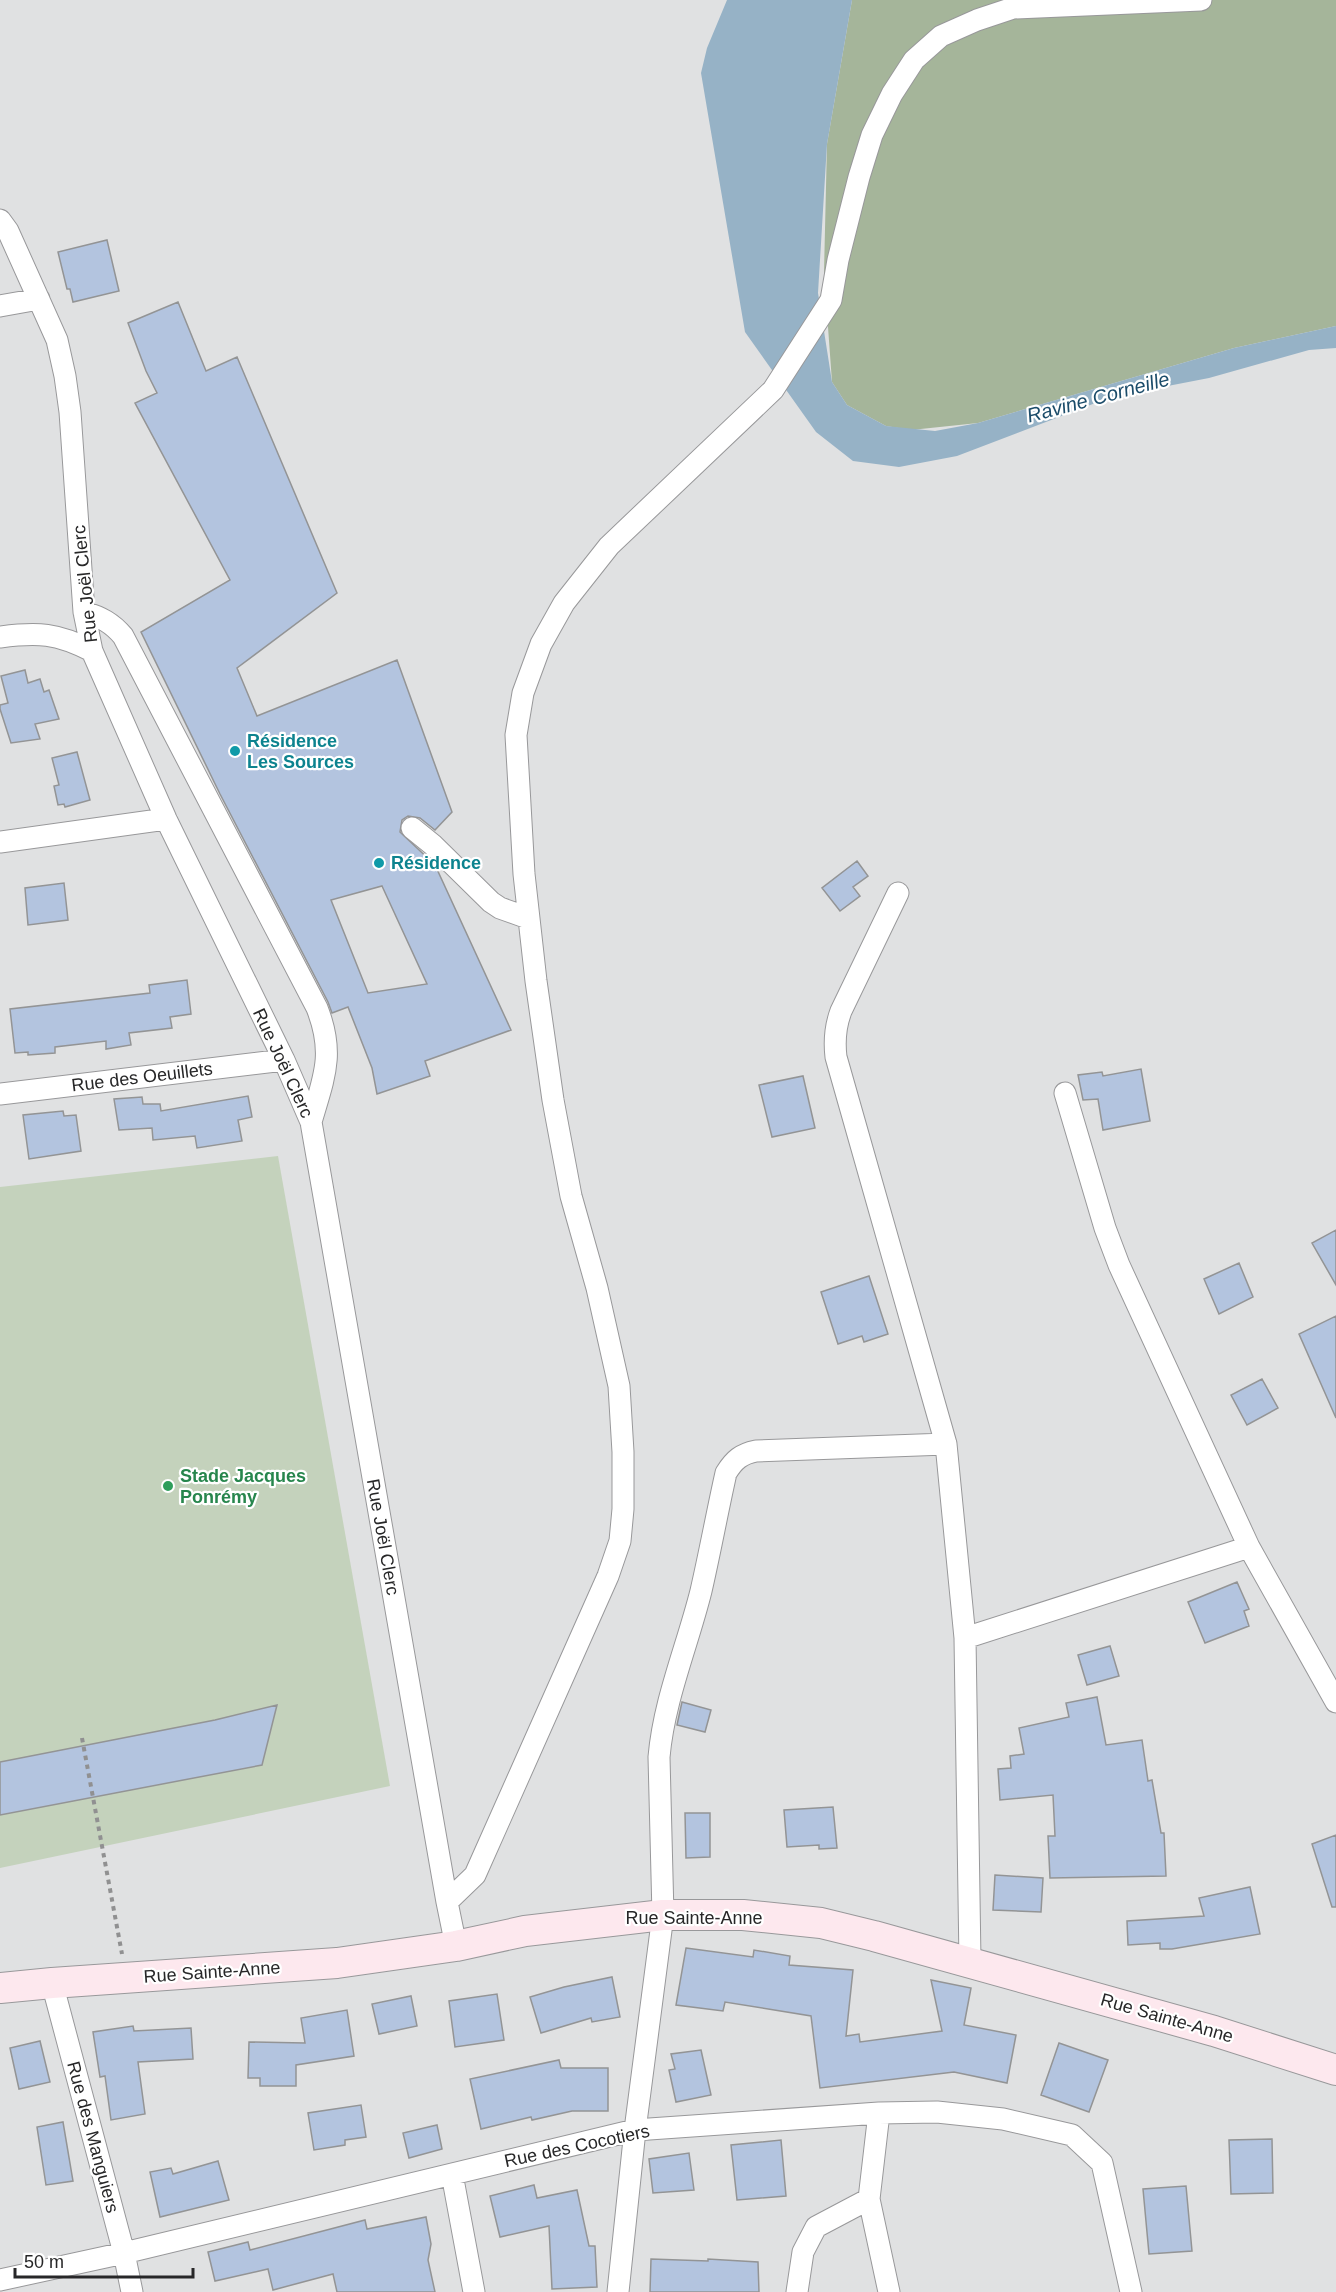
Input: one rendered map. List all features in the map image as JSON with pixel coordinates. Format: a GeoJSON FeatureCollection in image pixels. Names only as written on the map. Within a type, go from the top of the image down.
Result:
{"type":"FeatureCollection","features":[{"type":"Feature","properties":{"kind":"main road","name":"Rue Sainte-Anne"},"geometry":{"type":"LineString","coordinates":[[0,1988],[337,1963],[456,1946],[525,1931],[663,1915],[743,1915],[821,1923],[970,1961],[1214,2031],[1336,2070]]}},
{"type":"Feature","properties":{"kind":"street"},"geometry":{"type":"LineString","coordinates":[[447,1902],[475,1875],[608,1576],[620,1541],[623,1452],[619,1386],[597,1288],[571,1196],[555,1111],[524,874],[516,735],[523,693],[541,644],[564,603],[609,546],[773,390],[831,300],[838,260],[872,135],[892,94],[914,60],[941,36],[977,20],[1013,8],[1201,0]]}},
{"type":"Feature","properties":{"kind":"street","name":"Rue Joël Clerc"},"geometry":{"type":"LineString","coordinates":[[0,220],[8,231],[57,340],[65,376],[70,412],[84,612],[92,651],[166,819],[284,1060],[311,1122],[456,1946]]}},
{"type":"Feature","properties":{"kind":"street"},"geometry":{"type":"LineString","coordinates":[[0,306],[39,299]]}},
{"type":"Feature","properties":{"kind":"street"},"geometry":{"type":"LineString","coordinates":[[84,612],[100,616],[123,636],[317,1008],[324,1026],[327,1067],[311,1122]]}},
{"type":"Feature","properties":{"kind":"street"},"geometry":{"type":"LineString","coordinates":[[0,637],[31,633],[67,639],[92,651]]}},
{"type":"Feature","properties":{"kind":"street"},"geometry":{"type":"LineString","coordinates":[[0,842],[166,819]]}},
{"type":"Feature","properties":{"kind":"street"},"geometry":{"type":"LineString","coordinates":[[412,828],[434,845],[492,902],[500,908],[528,918]]}},
{"type":"Feature","properties":{"kind":"street"},"geometry":{"type":"LineString","coordinates":[[898,893],[841,1011],[834,1041],[836,1057],[946,1444],[965,1638],[970,1961]]}},
{"type":"Feature","properties":{"kind":"street","name":"Rue des Oeuillets"},"geometry":{"type":"LineString","coordinates":[[0,1094],[284,1060]]}},
{"type":"Feature","properties":{"kind":"street"},"geometry":{"type":"LineString","coordinates":[[1065,1093],[1111,1246],[1249,1547],[1336,1702]]}},
{"type":"Feature","properties":{"kind":"street"},"geometry":{"type":"LineString","coordinates":[[618,2292],[635,2130],[663,1915],[659,1757],[661,1731],[700,1592],[726,1473],[733,1461],[744,1454],[756,1451],[946,1444]]}},
{"type":"Feature","properties":{"kind":"street"},"geometry":{"type":"LineString","coordinates":[[965,1638],[1249,1547]]}},
{"type":"Feature","properties":{"kind":"street","name":"Rue des Manguiers"},"geometry":{"type":"LineString","coordinates":[[52,1983],[124,2253],[132,2292]]}},
{"type":"Feature","properties":{"kind":"street","name":"Rue des Cocotiers"},"geometry":{"type":"LineString","coordinates":[[0,2280],[124,2253],[635,2130],[879,2113],[937,2112],[1003,2119],[1072,2135],[1102,2163],[1125,2289]]}},
{"type":"Feature","properties":{"kind":"street"},"geometry":{"type":"LineString","coordinates":[[879,2113],[869,2199],[889,2292]]}},
{"type":"Feature","properties":{"kind":"street"},"geometry":{"type":"LineString","coordinates":[[452,2174],[474,2292]]}},
{"type":"Feature","properties":{"kind":"street"},"geometry":{"type":"LineString","coordinates":[[797,2292],[803,2252],[816,2227],[869,2199]]}},
{"type":"Feature","properties":{"kind":"path"},"geometry":{"type":"LineString","coordinates":[[82,1738],[126,1978]]}},
{"type":"Feature","properties":{"kind":"green space"},"geometry":{"type":"Polygon","coordinates":[[[852,0],[1336,0],[1336,326],[1234,348],[978,423],[911,430],[886,426],[847,405],[832,382],[824,272],[827,144],[852,0]]]}},
{"type":"Feature","properties":{"kind":"green space","name":"Stade Jacques Ponrémy"},"geometry":{"type":"Polygon","coordinates":[[[278,1156],[390,1786],[0,1868],[0,1187],[278,1156]]]}},
{"type":"Feature","properties":{"kind":"water","name":"Ravine Corneille"},"geometry":{"type":"Polygon","coordinates":[[[727,0],[852,0],[827,144],[818,293],[832,382],[847,405],[886,426],[935,431],[978,423],[1234,348],[1336,326],[1336,348],[1309,350],[1209,378],[1111,397],[957,456],[899,467],[853,461],[816,432],[745,332],[701,73],[707,48],[727,0]]]}},
{"type":"Feature","properties":{"kind":"building"},"geometry":{"type":"Polygon","coordinates":[[[107,240],[119,291],[73,302],[70,289],[67,289],[58,252],[107,240]]]}},
{"type":"Feature","properties":{"kind":"building"},"geometry":{"type":"Polygon","coordinates":[[[178,302],[206,371],[237,357],[337,593],[237,668],[257,716],[397,660],[452,812],[435,830],[420,818],[408,816],[402,820],[400,832],[435,865],[511,1030],[425,1061],[430,1076],[377,1094],[372,1068],[348,1007],[332,1013],[220,794],[141,632],[230,580],[135,403],[157,393],[128,323],[178,302]],[[382,886],[331,900],[368,993],[427,984],[382,886]]]}},
{"type":"Feature","properties":{"kind":"building"},"geometry":{"type":"Polygon","coordinates":[[[25,670],[28,683],[40,679],[44,692],[49,690],[59,719],[35,724],[40,739],[11,743],[0,709],[0,705],[8,703],[1,676],[25,670]]]}},
{"type":"Feature","properties":{"kind":"building"},"geometry":{"type":"Polygon","coordinates":[[[77,752],[90,800],[65,807],[64,804],[58,805],[54,786],[59,785],[52,758],[77,752]]]}},
{"type":"Feature","properties":{"kind":"building"},"geometry":{"type":"Polygon","coordinates":[[[857,861],[868,876],[853,887],[860,896],[840,911],[822,888],[857,861]]]}},
{"type":"Feature","properties":{"kind":"building"},"geometry":{"type":"Polygon","coordinates":[[[64,883],[68,920],[28,925],[25,888],[64,883]]]}},
{"type":"Feature","properties":{"kind":"building"},"geometry":{"type":"Polygon","coordinates":[[[187,980],[191,1014],[170,1017],[172,1028],[129,1033],[131,1045],[106,1049],[106,1041],[55,1047],[55,1053],[28,1055],[28,1052],[15,1053],[10,1009],[150,993],[149,985],[187,980]]]}},
{"type":"Feature","properties":{"kind":"building"},"geometry":{"type":"Polygon","coordinates":[[[1141,1069],[1150,1121],[1103,1130],[1098,1099],[1083,1100],[1078,1075],[1102,1072],[1103,1076],[1141,1069]]]}},
{"type":"Feature","properties":{"kind":"building"},"geometry":{"type":"Polygon","coordinates":[[[803,1076],[815,1128],[772,1137],[759,1085],[803,1076]]]}},
{"type":"Feature","properties":{"kind":"building"},"geometry":{"type":"Polygon","coordinates":[[[248,1096],[252,1117],[238,1120],[242,1141],[197,1148],[195,1136],[153,1140],[152,1128],[119,1130],[114,1099],[142,1097],[143,1104],[160,1104],[161,1111],[248,1096]]]}},
{"type":"Feature","properties":{"kind":"building"},"geometry":{"type":"Polygon","coordinates":[[[63,1111],[64,1116],[76,1115],[81,1151],[29,1159],[23,1115],[63,1111]]]}},
{"type":"Feature","properties":{"kind":"building"},"geometry":{"type":"Polygon","coordinates":[[[1336,1230],[1336,1285],[1312,1243],[1336,1230]]]}},
{"type":"Feature","properties":{"kind":"building"},"geometry":{"type":"Polygon","coordinates":[[[1239,1263],[1253,1297],[1219,1314],[1204,1279],[1239,1263]]]}},
{"type":"Feature","properties":{"kind":"building"},"geometry":{"type":"Polygon","coordinates":[[[869,1276],[888,1334],[864,1342],[862,1336],[838,1344],[821,1292],[869,1276]]]}},
{"type":"Feature","properties":{"kind":"building"},"geometry":{"type":"Polygon","coordinates":[[[1336,1316],[1336,1418],[1299,1334],[1336,1316]]]}},
{"type":"Feature","properties":{"kind":"building"},"geometry":{"type":"Polygon","coordinates":[[[1262,1379],[1278,1408],[1247,1425],[1231,1395],[1262,1379]]]}},
{"type":"Feature","properties":{"kind":"building"},"geometry":{"type":"Polygon","coordinates":[[[1237,1582],[1249,1609],[1244,1611],[1249,1626],[1205,1643],[1188,1602],[1237,1582]]]}},
{"type":"Feature","properties":{"kind":"building"},"geometry":{"type":"Polygon","coordinates":[[[1110,1646],[1119,1676],[1087,1685],[1078,1655],[1110,1646]]]}},
{"type":"Feature","properties":{"kind":"building"},"geometry":{"type":"Polygon","coordinates":[[[1097,1697],[1106,1745],[1142,1740],[1148,1781],[1152,1780],[1161,1833],[1164,1833],[1166,1876],[1050,1878],[1048,1836],[1055,1836],[1053,1795],[1000,1800],[998,1769],[1011,1768],[1010,1756],[1024,1754],[1019,1728],[1069,1717],[1066,1703],[1097,1697]]]}},
{"type":"Feature","properties":{"kind":"building"},"geometry":{"type":"Polygon","coordinates":[[[682,1702],[711,1710],[705,1732],[677,1725],[682,1702]]]}},
{"type":"Feature","properties":{"kind":"building"},"geometry":{"type":"Polygon","coordinates":[[[277,1705],[262,1765],[0,1815],[0,1762],[215,1720],[277,1705]]]}},
{"type":"Feature","properties":{"kind":"building"},"geometry":{"type":"Polygon","coordinates":[[[833,1807],[837,1848],[819,1849],[819,1845],[787,1847],[784,1810],[833,1807]]]}},
{"type":"Feature","properties":{"kind":"building"},"geometry":{"type":"Polygon","coordinates":[[[685,1813],[710,1813],[710,1857],[686,1858],[685,1813]]]}},
{"type":"Feature","properties":{"kind":"building"},"geometry":{"type":"Polygon","coordinates":[[[1336,1835],[1336,1907],[1332,1907],[1312,1844],[1336,1835]]]}},
{"type":"Feature","properties":{"kind":"building"},"geometry":{"type":"Polygon","coordinates":[[[995,1875],[1043,1878],[1041,1912],[993,1910],[995,1875]]]}},
{"type":"Feature","properties":{"kind":"building"},"geometry":{"type":"Polygon","coordinates":[[[1250,1887],[1260,1934],[1172,1949],[1160,1949],[1160,1943],[1128,1945],[1127,1921],[1204,1916],[1199,1898],[1250,1887]]]}},
{"type":"Feature","properties":{"kind":"building"},"geometry":{"type":"Polygon","coordinates":[[[686,1948],[753,1957],[754,1950],[790,1956],[789,1965],[853,1970],[846,2036],[859,2034],[860,2042],[942,2031],[931,1980],[971,1988],[964,2025],[1016,2035],[1007,2083],[954,2072],[820,2088],[811,2016],[725,2002],[723,2011],[676,2005],[686,1948]]]}},
{"type":"Feature","properties":{"kind":"building"},"geometry":{"type":"Polygon","coordinates":[[[612,1977],[620,2017],[592,2022],[591,2018],[541,2033],[530,1997],[612,1977]]]}},
{"type":"Feature","properties":{"kind":"building"},"geometry":{"type":"Polygon","coordinates":[[[497,1994],[504,2040],[455,2047],[449,2001],[497,1994]]]}},
{"type":"Feature","properties":{"kind":"building"},"geometry":{"type":"Polygon","coordinates":[[[411,1996],[417,2026],[379,2034],[372,2004],[411,1996]]]}},
{"type":"Feature","properties":{"kind":"building"},"geometry":{"type":"Polygon","coordinates":[[[347,2010],[354,2056],[296,2065],[296,2086],[260,2086],[260,2078],[248,2078],[249,2042],[305,2043],[301,2018],[347,2010]]]}},
{"type":"Feature","properties":{"kind":"building"},"geometry":{"type":"Polygon","coordinates":[[[133,2026],[134,2031],[191,2028],[193,2059],[138,2062],[145,2114],[111,2120],[105,2076],[100,2077],[93,2032],[133,2026]]]}},
{"type":"Feature","properties":{"kind":"building"},"geometry":{"type":"Polygon","coordinates":[[[40,2041],[50,2082],[19,2089],[10,2048],[40,2041]]]}},
{"type":"Feature","properties":{"kind":"building"},"geometry":{"type":"Polygon","coordinates":[[[1059,2043],[1108,2060],[1089,2112],[1041,2095],[1059,2043]]]}},
{"type":"Feature","properties":{"kind":"building"},"geometry":{"type":"Polygon","coordinates":[[[701,2050],[711,2095],[676,2102],[669,2070],[675,2069],[671,2054],[701,2050]]]}},
{"type":"Feature","properties":{"kind":"building"},"geometry":{"type":"Polygon","coordinates":[[[559,2060],[561,2068],[608,2068],[608,2111],[572,2111],[532,2120],[531,2117],[481,2129],[470,2079],[559,2060]]]}},
{"type":"Feature","properties":{"kind":"building"},"geometry":{"type":"Polygon","coordinates":[[[361,2105],[366,2137],[345,2140],[345,2145],[314,2150],[308,2113],[361,2105]]]}},
{"type":"Feature","properties":{"kind":"building"},"geometry":{"type":"Polygon","coordinates":[[[63,2122],[73,2181],[46,2185],[37,2127],[63,2122]]]}},
{"type":"Feature","properties":{"kind":"building"},"geometry":{"type":"Polygon","coordinates":[[[437,2125],[442,2149],[409,2158],[403,2133],[437,2125]]]}},
{"type":"Feature","properties":{"kind":"building"},"geometry":{"type":"Polygon","coordinates":[[[1272,2139],[1273,2193],[1231,2194],[1229,2140],[1272,2139]]]}},
{"type":"Feature","properties":{"kind":"building"},"geometry":{"type":"Polygon","coordinates":[[[781,2140],[786,2196],[737,2200],[731,2145],[781,2140]]]}},
{"type":"Feature","properties":{"kind":"building"},"geometry":{"type":"Polygon","coordinates":[[[689,2153],[694,2190],[653,2193],[649,2159],[689,2153]]]}},
{"type":"Feature","properties":{"kind":"building"},"geometry":{"type":"Polygon","coordinates":[[[218,2161],[229,2200],[160,2217],[150,2172],[171,2168],[173,2174],[218,2161]]]}},
{"type":"Feature","properties":{"kind":"building"},"geometry":{"type":"Polygon","coordinates":[[[534,2185],[537,2198],[577,2190],[589,2246],[595,2246],[597,2287],[552,2289],[549,2226],[500,2237],[490,2196],[534,2185]]]}},
{"type":"Feature","properties":{"kind":"building"},"geometry":{"type":"Polygon","coordinates":[[[1186,2186],[1192,2251],[1149,2254],[1143,2189],[1186,2186]]]}},
{"type":"Feature","properties":{"kind":"building"},"geometry":{"type":"Polygon","coordinates":[[[426,2217],[431,2244],[428,2260],[435,2292],[337,2292],[333,2274],[273,2290],[268,2269],[215,2281],[208,2252],[248,2242],[250,2250],[365,2220],[367,2229],[426,2217]]]}},
{"type":"Feature","properties":{"kind":"building"},"geometry":{"type":"Polygon","coordinates":[[[651,2259],[758,2262],[759,2292],[650,2292],[651,2259]]]}},
{"type":"Feature","properties":{"kind":"place","name":"Résidence Les Sources"},"geometry":{"type":"Point","coordinates":[235,751]}},
{"type":"Feature","properties":{"kind":"place","name":"Résidence"},"geometry":{"type":"Point","coordinates":[379,863]}},
{"type":"Feature","properties":{"kind":"place","name":"Stade Jacques Ponrémy"},"geometry":{"type":"Point","coordinates":[168,1486]}}]}
